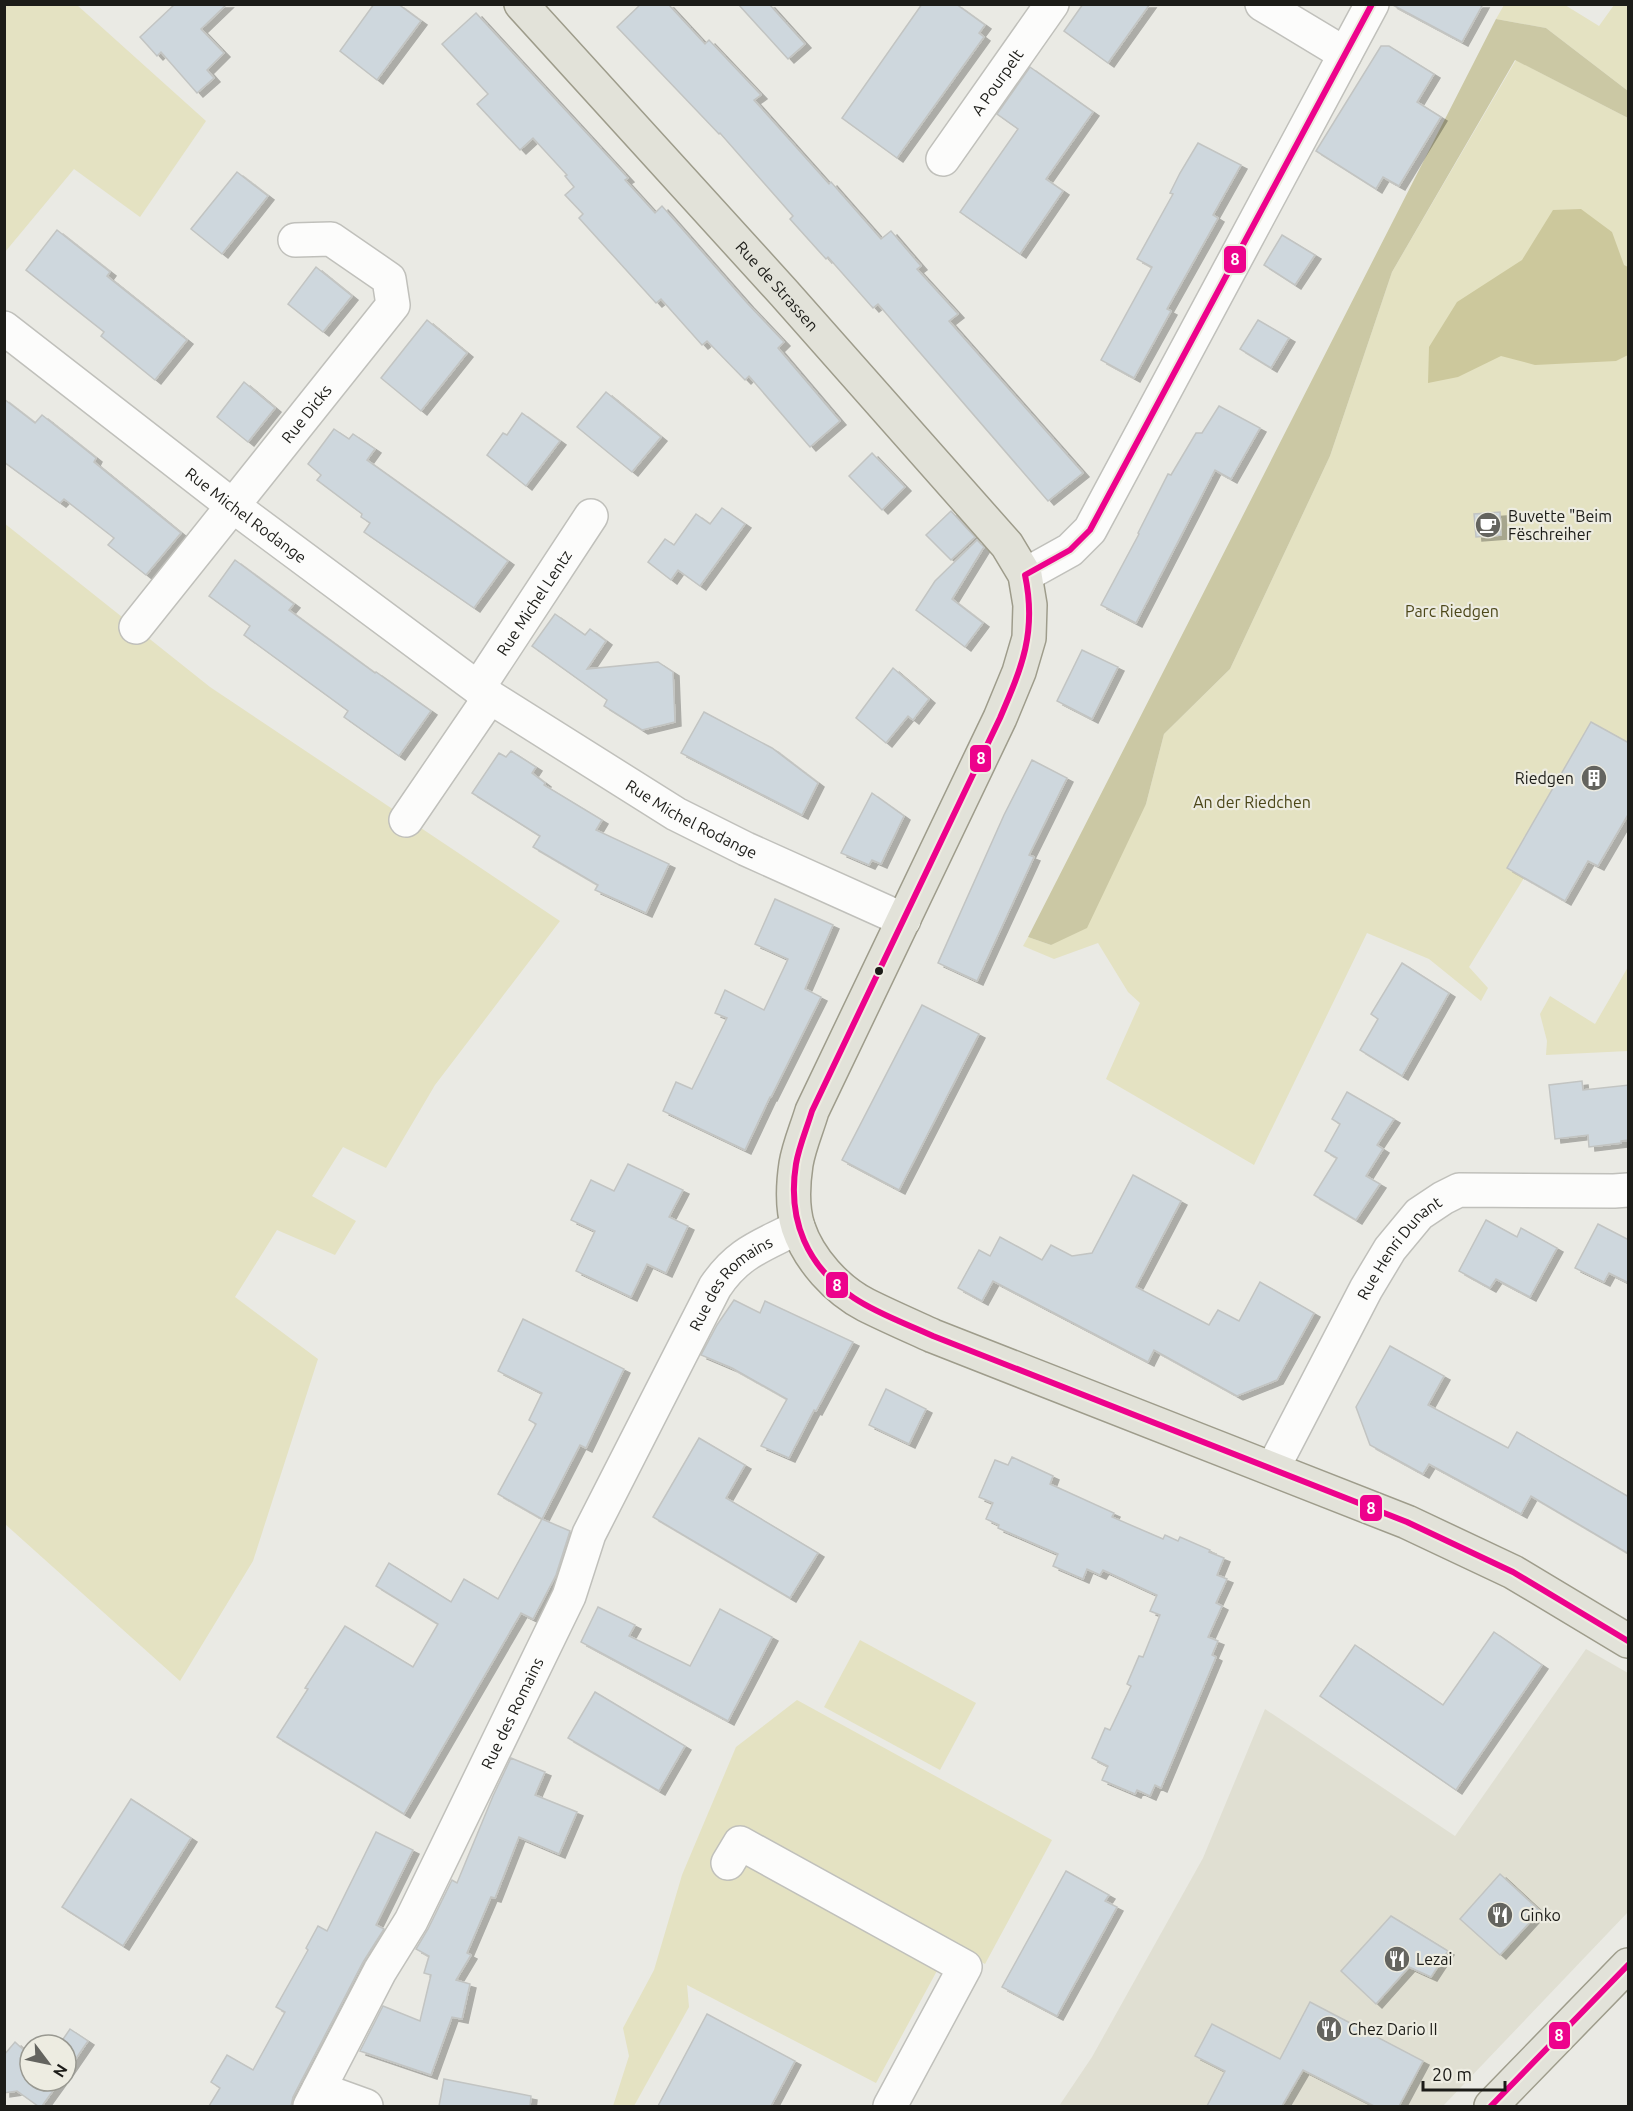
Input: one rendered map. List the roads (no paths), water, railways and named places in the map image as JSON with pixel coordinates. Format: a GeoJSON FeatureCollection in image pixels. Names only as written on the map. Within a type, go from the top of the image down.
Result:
{"type":"FeatureCollection","features":[{"type":"Feature","properties":{"kind":"main road","name":"Rue de Strassen"},"geometry":{"type":"LineString","coordinates":[[521,4],[784,293],[1000,536],[1017,559],[1025,575]]}},
{"type":"Feature","properties":{"kind":"main road"},"geometry":{"type":"LineString","coordinates":[[1025,575],[1030,605],[1029,638],[1019,672],[1000,718],[812,1111],[797,1162],[793,1194],[798,1227],[808,1249],[837,1285],[865,1304],[933,1336],[1407,1522],[1514,1572],[1629,1641]]}},
{"type":"Feature","properties":{"kind":"main road"},"geometry":{"type":"LineString","coordinates":[[1491,2106],[1629,1965]]}},
{"type":"Feature","properties":{"kind":"street","name":"A Pourpelt"},"geometry":{"type":"LineString","coordinates":[[943,159],[1052,4]]}},
{"type":"Feature","properties":{"kind":"street"},"geometry":{"type":"LineString","coordinates":[[1262,4],[1346,54]]}},
{"type":"Feature","properties":{"kind":"street"},"geometry":{"type":"LineString","coordinates":[[1025,575],[1070,550],[1090,530],[1372,4]]}},
{"type":"Feature","properties":{"kind":"street","name":"Rue Dicks"},"geometry":{"type":"LineString","coordinates":[[136,627],[393,304],[389,279],[332,239],[295,240]]}},
{"type":"Feature","properties":{"kind":"street","name":"Rue Michel Rodange"},"geometry":{"type":"LineString","coordinates":[[4,328],[233,506],[484,693],[676,814],[746,849],[904,920]]}},
{"type":"Feature","properties":{"kind":"street","name":"Rue Michel Lentz"},"geometry":{"type":"LineString","coordinates":[[484,693],[591,516]]}},
{"type":"Feature","properties":{"kind":"street"},"geometry":{"type":"LineString","coordinates":[[406,820],[484,693]]}},
{"type":"Feature","properties":{"kind":"street","name":"Rue Henri Dunant"},"geometry":{"type":"LineString","coordinates":[[1273,1468],[1366,1289],[1390,1249],[1419,1214],[1459,1190],[1629,1190]]}},
{"type":"Feature","properties":{"kind":"street","name":"Rue des Romains"},"geometry":{"type":"LineString","coordinates":[[315,2098],[380,1971],[411,1921],[569,1596],[589,1534],[715,1287],[738,1259],[754,1248],[798,1227]]}},
{"type":"Feature","properties":{"kind":"street"},"geometry":{"type":"LineString","coordinates":[[729,1863],[740,1843],[965,1967],[890,2106]]}},
{"type":"Feature","properties":{"kind":"street"},"geometry":{"type":"LineString","coordinates":[[315,2098],[366,2106]]}},
{"type":"Feature","properties":{"kind":"place","name":"Buvette \"Beim Fëschreiher"},"geometry":{"type":"Point","coordinates":[1488,525]}},
{"type":"Feature","properties":{"kind":"place","name":"Riedgen"},"geometry":{"type":"Point","coordinates":[1594,778]}},
{"type":"Feature","properties":{"kind":"place","name":"Ginko"},"geometry":{"type":"Point","coordinates":[1500,1915]}},
{"type":"Feature","properties":{"kind":"place","name":"Lezai"},"geometry":{"type":"Point","coordinates":[1397,1959]}},
{"type":"Feature","properties":{"kind":"place","name":"Chez Dario II"},"geometry":{"type":"Point","coordinates":[1329,2029]}},
{"type":"Feature","properties":{"kind":"park label","name":"Parc Riedgen"},"geometry":{"type":"Point","coordinates":[1452,611]}},
{"type":"Feature","properties":{"kind":"park label","name":"An der Riedchen"},"geometry":{"type":"Point","coordinates":[1252,802]}}]}
